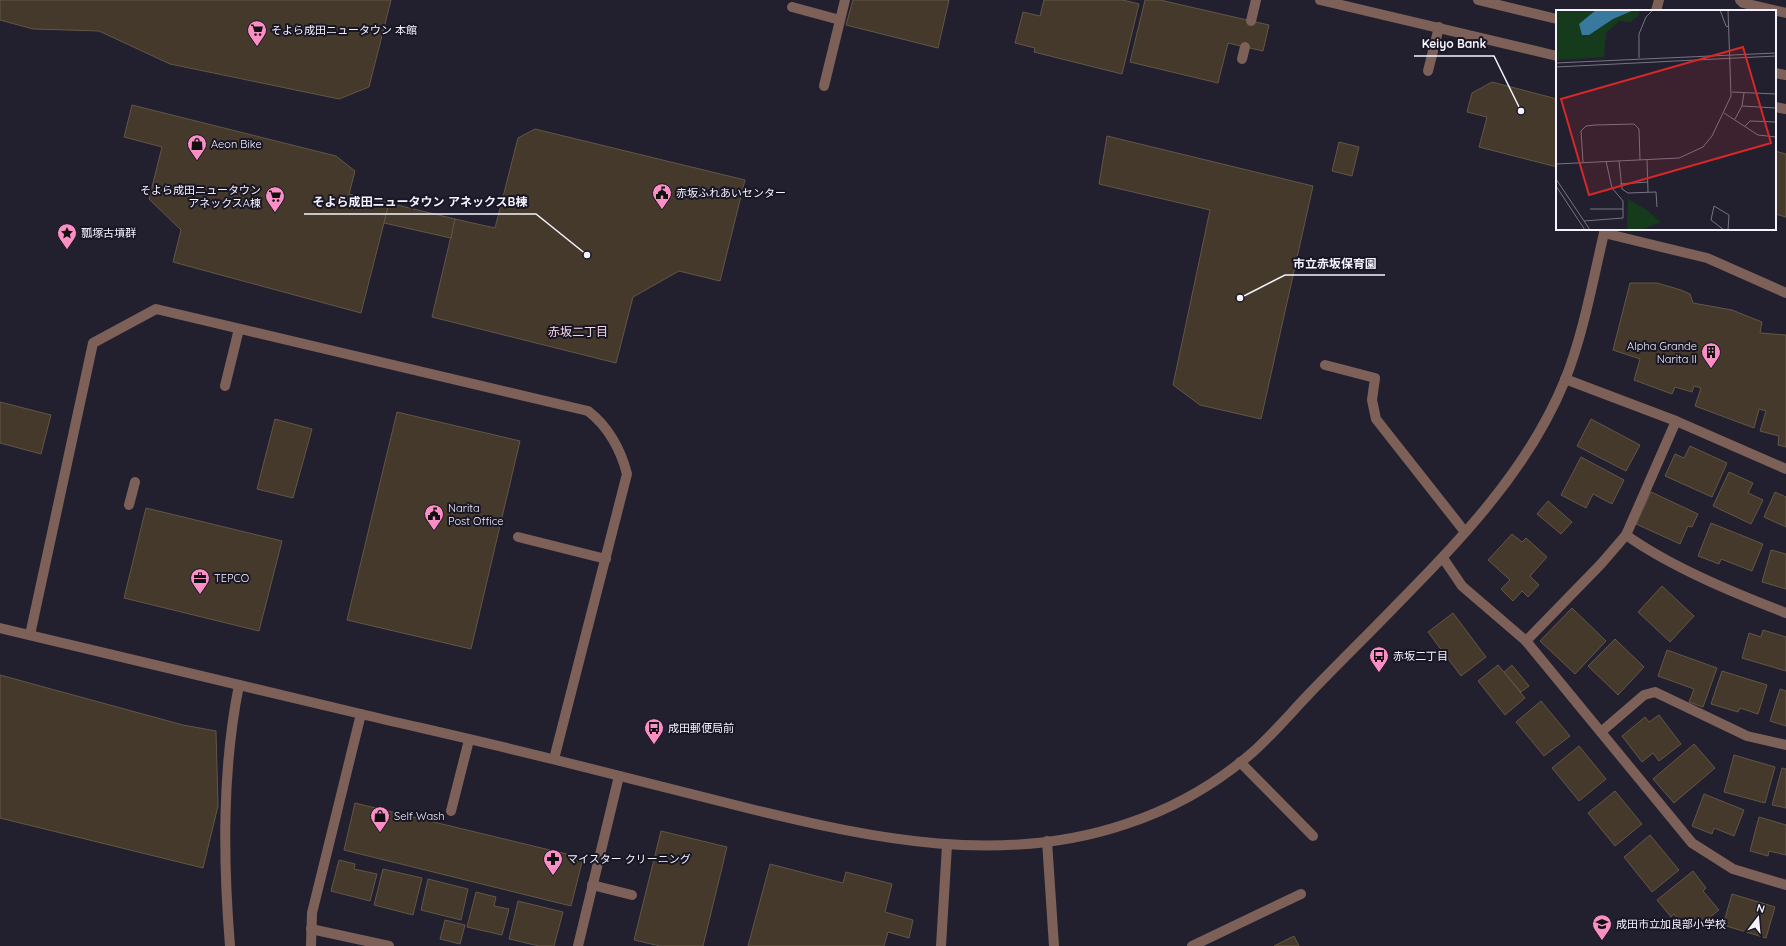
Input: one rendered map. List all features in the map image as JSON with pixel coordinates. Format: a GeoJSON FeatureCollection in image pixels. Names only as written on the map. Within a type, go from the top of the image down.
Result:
{"type":"FeatureCollection","features":[{"type":"Feature","properties":{"kind":"street"},"geometry":{"type":"LineString","coordinates":[[824,86],[845,0]]}},
{"type":"Feature","properties":{"kind":"street"},"geometry":{"type":"LineString","coordinates":[[1251,21],[1256,0]]}},
{"type":"Feature","properties":{"kind":"street"},"geometry":{"type":"LineString","coordinates":[[1320,0],[1556,56]]}},
{"type":"Feature","properties":{"kind":"street"},"geometry":{"type":"LineString","coordinates":[[1478,0],[1556,19]]}},
{"type":"Feature","properties":{"kind":"street"},"geometry":{"type":"LineString","coordinates":[[1656,10],[1659,0]]}},
{"type":"Feature","properties":{"kind":"street"},"geometry":{"type":"LineString","coordinates":[[1740,0],[1743,3],[1773,10]]}},
{"type":"Feature","properties":{"kind":"street"},"geometry":{"type":"LineString","coordinates":[[792,7],[840,20]]}},
{"type":"Feature","properties":{"kind":"street"},"geometry":{"type":"LineString","coordinates":[[1776,11],[1786,13]]}},
{"type":"Feature","properties":{"kind":"street"},"geometry":{"type":"LineString","coordinates":[[1428,71],[1439,27]]}},
{"type":"Feature","properties":{"kind":"street"},"geometry":{"type":"LineString","coordinates":[[1242,59],[1245,47]]}},
{"type":"Feature","properties":{"kind":"street"},"geometry":{"type":"LineString","coordinates":[[1776,73],[1786,75]]}},
{"type":"Feature","properties":{"kind":"street"},"geometry":{"type":"LineString","coordinates":[[1776,107],[1786,110]]}},
{"type":"Feature","properties":{"kind":"street"},"geometry":{"type":"LineString","coordinates":[[0,628],[554,759],[794,819],[913,842],[947,845],[998,845],[1047,841],[1097,833],[1128,824],[1165,809],[1199,790],[1240,762],[1277,729],[1310,693],[1443,558],[1492,501],[1523,460],[1549,413],[1565,379],[1578,341],[1605,231],[1707,258],[1786,293]]}},
{"type":"Feature","properties":{"kind":"street"},"geometry":{"type":"LineString","coordinates":[[30,635],[93,343],[156,309],[588,411],[598,419],[618,447],[627,474],[554,759]]}},
{"type":"Feature","properties":{"kind":"street"},"geometry":{"type":"LineString","coordinates":[[225,386],[239,329]]}},
{"type":"Feature","properties":{"kind":"street"},"geometry":{"type":"LineString","coordinates":[[1325,365],[1375,378],[1372,400],[1376,419],[1465,532]]}},
{"type":"Feature","properties":{"kind":"street"},"geometry":{"type":"LineString","coordinates":[[1565,379],[1676,421],[1786,469]]}},
{"type":"Feature","properties":{"kind":"street"},"geometry":{"type":"LineString","coordinates":[[1526,641],[1596,569],[1626,535],[1676,421]]}},
{"type":"Feature","properties":{"kind":"street"},"geometry":{"type":"LineString","coordinates":[[129,505],[135,482]]}},
{"type":"Feature","properties":{"kind":"street"},"geometry":{"type":"LineString","coordinates":[[1626,535],[1647,550],[1746,597],[1786,613]]}},
{"type":"Feature","properties":{"kind":"street"},"geometry":{"type":"LineString","coordinates":[[518,537],[606,559]]}},
{"type":"Feature","properties":{"kind":"street"},"geometry":{"type":"LineString","coordinates":[[1443,558],[1462,586],[1526,641],[1692,843],[1733,869],[1786,885]]}},
{"type":"Feature","properties":{"kind":"street"},"geometry":{"type":"LineString","coordinates":[[230,946],[225,806],[231,725],[239,685]]}},
{"type":"Feature","properties":{"kind":"street"},"geometry":{"type":"LineString","coordinates":[[1601,732],[1644,694],[1656,692],[1747,736],[1786,745]]}},
{"type":"Feature","properties":{"kind":"street"},"geometry":{"type":"LineString","coordinates":[[311,946],[312,913],[361,714]]}},
{"type":"Feature","properties":{"kind":"street"},"geometry":{"type":"LineString","coordinates":[[451,811],[469,740]]}},
{"type":"Feature","properties":{"kind":"street"},"geometry":{"type":"LineString","coordinates":[[1240,762],[1313,836]]}},
{"type":"Feature","properties":{"kind":"street"},"geometry":{"type":"LineString","coordinates":[[578,946],[619,776]]}},
{"type":"Feature","properties":{"kind":"street"},"geometry":{"type":"LineString","coordinates":[[1047,841],[1054,946]]}},
{"type":"Feature","properties":{"kind":"street"},"geometry":{"type":"LineString","coordinates":[[941,946],[947,845]]}},
{"type":"Feature","properties":{"kind":"street"},"geometry":{"type":"LineString","coordinates":[[592,885],[632,895]]}},
{"type":"Feature","properties":{"kind":"street"},"geometry":{"type":"LineString","coordinates":[[1192,946],[1301,894]]}},
{"type":"Feature","properties":{"kind":"street"},"geometry":{"type":"LineString","coordinates":[[311,929],[389,946]]}},
{"type":"Feature","properties":{"kind":"building","name":"そよら成田ニュータウン 本館"},"geometry":{"type":"Polygon","coordinates":[[[0,0],[391,0],[369,87],[339,99],[170,64],[99,31],[33,29],[0,20],[0,0]]]}},
{"type":"Feature","properties":{"kind":"building"},"geometry":{"type":"Polygon","coordinates":[[[853,0],[949,0],[938,48],[846,25],[853,0]]]}},
{"type":"Feature","properties":{"kind":"building"},"geometry":{"type":"Polygon","coordinates":[[[1044,0],[1123,0],[1139,4],[1122,74],[1034,52],[1035,48],[1015,43],[1023,12],[1040,16],[1044,0]]]}},
{"type":"Feature","properties":{"kind":"building"},"geometry":{"type":"Polygon","coordinates":[[[1145,0],[1160,0],[1269,25],[1263,51],[1228,43],[1218,83],[1130,62],[1145,0]]]}},
{"type":"Feature","properties":{"kind":"building"},"geometry":{"type":"Polygon","coordinates":[[[1492,82],[1556,99],[1556,167],[1479,147],[1487,117],[1467,112],[1472,93],[1492,82]]]}},
{"type":"Feature","properties":{"kind":"building","name":"そよら成田ニュータウン アネックスA棟"},"geometry":{"type":"Polygon","coordinates":[[[132,105],[336,156],[355,171],[349,194],[389,203],[361,313],[173,262],[181,230],[149,199],[162,147],[124,137],[132,105]]]}},
{"type":"Feature","properties":{"kind":"building"},"geometry":{"type":"Polygon","coordinates":[[[535,129],[745,180],[720,281],[679,271],[633,297],[616,363],[432,317],[455,219],[495,228],[518,138],[535,129]]]}},
{"type":"Feature","properties":{"kind":"building"},"geometry":{"type":"Polygon","coordinates":[[[1107,136],[1313,186],[1261,419],[1200,405],[1173,385],[1210,210],[1099,184],[1107,136]]]}},
{"type":"Feature","properties":{"kind":"building"},"geometry":{"type":"Polygon","coordinates":[[[1339,142],[1359,147],[1352,176],[1332,171],[1339,142]]]}},
{"type":"Feature","properties":{"kind":"building"},"geometry":{"type":"Polygon","coordinates":[[[1776,151],[1786,154],[1786,217],[1776,214],[1776,151]]]}},
{"type":"Feature","properties":{"kind":"building"},"geometry":{"type":"Polygon","coordinates":[[[389,203],[455,219],[451,238],[384,223],[389,203]]]}},
{"type":"Feature","properties":{"kind":"building","name":"Alpha Grande Narita II"},"geometry":{"type":"Polygon","coordinates":[[[1630,283],[1657,283],[1681,290],[1690,294],[1693,303],[1732,310],[1762,322],[1760,333],[1786,335],[1786,447],[1778,445],[1779,436],[1760,431],[1766,411],[1759,409],[1754,428],[1695,406],[1701,388],[1694,386],[1692,392],[1675,387],[1672,394],[1634,380],[1640,359],[1613,350],[1630,283]]]}},
{"type":"Feature","properties":{"kind":"building"},"geometry":{"type":"Polygon","coordinates":[[[0,402],[51,415],[41,454],[0,443],[0,402]]]}},
{"type":"Feature","properties":{"kind":"building"},"geometry":{"type":"Polygon","coordinates":[[[397,412],[520,441],[471,649],[347,620],[397,412]]]}},
{"type":"Feature","properties":{"kind":"building"},"geometry":{"type":"Polygon","coordinates":[[[275,419],[312,429],[293,498],[257,489],[275,419]]]}},
{"type":"Feature","properties":{"kind":"building"},"geometry":{"type":"Polygon","coordinates":[[[1591,419],[1640,445],[1626,471],[1577,446],[1591,419]]]}},
{"type":"Feature","properties":{"kind":"building"},"geometry":{"type":"Polygon","coordinates":[[[1690,446],[1727,463],[1712,497],[1665,476],[1675,454],[1684,458],[1690,446]]]}},
{"type":"Feature","properties":{"kind":"building"},"geometry":{"type":"Polygon","coordinates":[[[1581,457],[1624,480],[1612,504],[1593,494],[1586,508],[1561,495],[1581,457]]]}},
{"type":"Feature","properties":{"kind":"building"},"geometry":{"type":"Polygon","coordinates":[[[1729,472],[1753,483],[1748,493],[1763,500],[1751,524],[1713,506],[1729,472]]]}},
{"type":"Feature","properties":{"kind":"building"},"geometry":{"type":"Polygon","coordinates":[[[1651,492],[1698,514],[1692,527],[1688,526],[1680,544],[1636,524],[1651,492]]]}},
{"type":"Feature","properties":{"kind":"building"},"geometry":{"type":"Polygon","coordinates":[[[1775,492],[1786,497],[1786,527],[1764,517],[1775,492]]]}},
{"type":"Feature","properties":{"kind":"building"},"geometry":{"type":"Polygon","coordinates":[[[1548,501],[1572,522],[1561,534],[1537,514],[1548,501]]]}},
{"type":"Feature","properties":{"kind":"building"},"geometry":{"type":"Polygon","coordinates":[[[146,508],[282,541],[259,631],[124,598],[146,508]]]}},
{"type":"Feature","properties":{"kind":"building"},"geometry":{"type":"Polygon","coordinates":[[[1711,523],[1763,544],[1752,571],[1721,559],[1719,564],[1698,556],[1711,523]]]}},
{"type":"Feature","properties":{"kind":"building"},"geometry":{"type":"Polygon","coordinates":[[[1512,534],[1522,542],[1526,538],[1547,557],[1530,576],[1539,585],[1528,597],[1522,591],[1513,601],[1501,589],[1510,580],[1488,560],[1512,534]]]}},
{"type":"Feature","properties":{"kind":"building"},"geometry":{"type":"Polygon","coordinates":[[[1771,550],[1786,554],[1786,589],[1762,582],[1771,550]]]}},
{"type":"Feature","properties":{"kind":"building"},"geometry":{"type":"Polygon","coordinates":[[[1662,586],[1694,616],[1670,642],[1638,612],[1662,586]]]}},
{"type":"Feature","properties":{"kind":"building"},"geometry":{"type":"Polygon","coordinates":[[[1572,608],[1606,641],[1575,674],[1540,641],[1572,608]]]}},
{"type":"Feature","properties":{"kind":"building"},"geometry":{"type":"Polygon","coordinates":[[[1453,613],[1486,657],[1461,676],[1428,632],[1453,613]]]}},
{"type":"Feature","properties":{"kind":"building"},"geometry":{"type":"Polygon","coordinates":[[[1763,630],[1786,637],[1786,671],[1742,658],[1749,633],[1761,637],[1763,630]]]}},
{"type":"Feature","properties":{"kind":"building"},"geometry":{"type":"Polygon","coordinates":[[[1615,639],[1644,667],[1618,695],[1588,666],[1615,639]]]}},
{"type":"Feature","properties":{"kind":"building"},"geometry":{"type":"Polygon","coordinates":[[[1667,650],[1717,668],[1703,707],[1689,702],[1694,689],[1658,676],[1667,650]]]}},
{"type":"Feature","properties":{"kind":"building"},"geometry":{"type":"Polygon","coordinates":[[[1498,665],[1525,698],[1505,715],[1478,681],[1498,665]]]}},
{"type":"Feature","properties":{"kind":"building"},"geometry":{"type":"Polygon","coordinates":[[[1512,665],[1529,686],[1521,692],[1504,672],[1512,665]]]}},
{"type":"Feature","properties":{"kind":"building"},"geometry":{"type":"Polygon","coordinates":[[[1722,671],[1767,685],[1758,714],[1740,708],[1738,712],[1711,704],[1722,671]]]}},
{"type":"Feature","properties":{"kind":"building"},"geometry":{"type":"Polygon","coordinates":[[[0,675],[183,725],[216,731],[218,806],[203,868],[0,818],[0,675]]]}},
{"type":"Feature","properties":{"kind":"building"},"geometry":{"type":"Polygon","coordinates":[[[1780,689],[1786,691],[1786,726],[1770,721],[1780,689]]]}},
{"type":"Feature","properties":{"kind":"building"},"geometry":{"type":"Polygon","coordinates":[[[1541,701],[1570,736],[1544,756],[1516,722],[1541,701]]]}},
{"type":"Feature","properties":{"kind":"building"},"geometry":{"type":"Polygon","coordinates":[[[1659,715],[1681,744],[1659,761],[1653,753],[1642,762],[1622,736],[1645,717],[1649,722],[1659,715]]]}},
{"type":"Feature","properties":{"kind":"building"},"geometry":{"type":"Polygon","coordinates":[[[1694,744],[1715,768],[1674,803],[1653,779],[1694,744]]]}},
{"type":"Feature","properties":{"kind":"building"},"geometry":{"type":"Polygon","coordinates":[[[1579,746],[1606,779],[1579,801],[1552,768],[1579,746]]]}},
{"type":"Feature","properties":{"kind":"building"},"geometry":{"type":"Polygon","coordinates":[[[1734,755],[1775,767],[1765,803],[1724,792],[1734,755]]]}},
{"type":"Feature","properties":{"kind":"building"},"geometry":{"type":"Polygon","coordinates":[[[1782,768],[1786,769],[1786,808],[1772,805],[1782,768]]]}},
{"type":"Feature","properties":{"kind":"building"},"geometry":{"type":"Polygon","coordinates":[[[1615,791],[1642,824],[1615,846],[1588,813],[1615,791]]]}},
{"type":"Feature","properties":{"kind":"building"},"geometry":{"type":"Polygon","coordinates":[[[1704,794],[1744,810],[1734,836],[1714,828],[1712,834],[1692,826],[1704,794]]]}},
{"type":"Feature","properties":{"kind":"building"},"geometry":{"type":"Polygon","coordinates":[[[355,803],[583,858],[571,906],[344,850],[355,803]]]}},
{"type":"Feature","properties":{"kind":"building"},"geometry":{"type":"Polygon","coordinates":[[[1759,817],[1786,825],[1786,855],[1769,851],[1768,856],[1750,851],[1759,817]]]}},
{"type":"Feature","properties":{"kind":"building"},"geometry":{"type":"Polygon","coordinates":[[[661,831],[727,847],[703,946],[660,946],[634,940],[661,831]]]}},
{"type":"Feature","properties":{"kind":"building"},"geometry":{"type":"Polygon","coordinates":[[[1650,835],[1679,870],[1652,892],[1624,857],[1650,835]]]}},
{"type":"Feature","properties":{"kind":"building"},"geometry":{"type":"Polygon","coordinates":[[[339,860],[355,864],[354,869],[377,874],[370,901],[331,891],[339,860]]]}},
{"type":"Feature","properties":{"kind":"building"},"geometry":{"type":"Polygon","coordinates":[[[770,864],[843,883],[846,872],[892,884],[885,912],[913,920],[909,938],[888,932],[884,946],[748,946],[770,864]]]}},
{"type":"Feature","properties":{"kind":"building"},"geometry":{"type":"Polygon","coordinates":[[[383,869],[422,878],[413,915],[374,905],[383,869]]]}},
{"type":"Feature","properties":{"kind":"building"},"geometry":{"type":"Polygon","coordinates":[[[1693,871],[1706,888],[1703,891],[1719,910],[1697,928],[1689,917],[1681,924],[1674,914],[1671,917],[1657,900],[1693,871]]]}},
{"type":"Feature","properties":{"kind":"building"},"geometry":{"type":"Polygon","coordinates":[[[428,879],[468,889],[461,920],[421,910],[428,879]]]}},
{"type":"Feature","properties":{"kind":"building"},"geometry":{"type":"Polygon","coordinates":[[[476,892],[496,897],[494,906],[509,909],[502,935],[467,927],[476,892]]]}},
{"type":"Feature","properties":{"kind":"building"},"geometry":{"type":"Polygon","coordinates":[[[1732,894],[1775,907],[1766,938],[1723,925],[1732,894]]]}},
{"type":"Feature","properties":{"kind":"building"},"geometry":{"type":"Polygon","coordinates":[[[518,901],[563,912],[554,946],[539,946],[509,939],[518,901]]]}},
{"type":"Feature","properties":{"kind":"building"},"geometry":{"type":"Polygon","coordinates":[[[445,920],[465,925],[460,944],[440,939],[445,920]]]}},
{"type":"Feature","properties":{"kind":"building"},"geometry":{"type":"Polygon","coordinates":[[[1294,936],[1299,946],[1274,946],[1294,936]]]}},
{"type":"Feature","properties":{"kind":"place","name":"そよら成田ニュータウン 本館"},"geometry":{"type":"Point","coordinates":[257,47]}},
{"type":"Feature","properties":{"kind":"place","name":"Keiyo Bank"},"geometry":{"type":"Point","coordinates":[1521,111]}},
{"type":"Feature","properties":{"kind":"place","name":"Aeon Bike"},"geometry":{"type":"Point","coordinates":[197,161]}},
{"type":"Feature","properties":{"kind":"place","name":"赤坂ふれあいセンター"},"geometry":{"type":"Point","coordinates":[662,210]}},
{"type":"Feature","properties":{"kind":"place","name":"そよら成田ニュータウン アネックスA棟"},"geometry":{"type":"Point","coordinates":[275,213]}},
{"type":"Feature","properties":{"kind":"place","name":"瓢塚古墳群"},"geometry":{"type":"Point","coordinates":[67,250]}},
{"type":"Feature","properties":{"kind":"place","name":"そよら成田ニュータウン アネックスB棟"},"geometry":{"type":"Point","coordinates":[587,255]}},
{"type":"Feature","properties":{"kind":"place","name":"市立赤坂保育園"},"geometry":{"type":"Point","coordinates":[1240,298]}},
{"type":"Feature","properties":{"kind":"place","name":"Alpha Grande Narita II"},"geometry":{"type":"Point","coordinates":[1711,369]}},
{"type":"Feature","properties":{"kind":"place","name":"Narita Post Office"},"geometry":{"type":"Point","coordinates":[434,531]}},
{"type":"Feature","properties":{"kind":"place","name":"TEPCO"},"geometry":{"type":"Point","coordinates":[200,595]}},
{"type":"Feature","properties":{"kind":"place","name":"赤坂二丁目"},"geometry":{"type":"Point","coordinates":[1379,673]}},
{"type":"Feature","properties":{"kind":"place","name":"成田郵便局前"},"geometry":{"type":"Point","coordinates":[654,745]}},
{"type":"Feature","properties":{"kind":"place","name":"Self Wash"},"geometry":{"type":"Point","coordinates":[380,833]}},
{"type":"Feature","properties":{"kind":"place","name":"マイスター クリーニング"},"geometry":{"type":"Point","coordinates":[553,876]}},
{"type":"Feature","properties":{"kind":"place","name":"成田市立加良部小学校"},"geometry":{"type":"Point","coordinates":[1602,941]}},
{"type":"Feature","properties":{"kind":"district","name":"赤坂二丁目"},"geometry":{"type":"Point","coordinates":[578,332]}}]}
